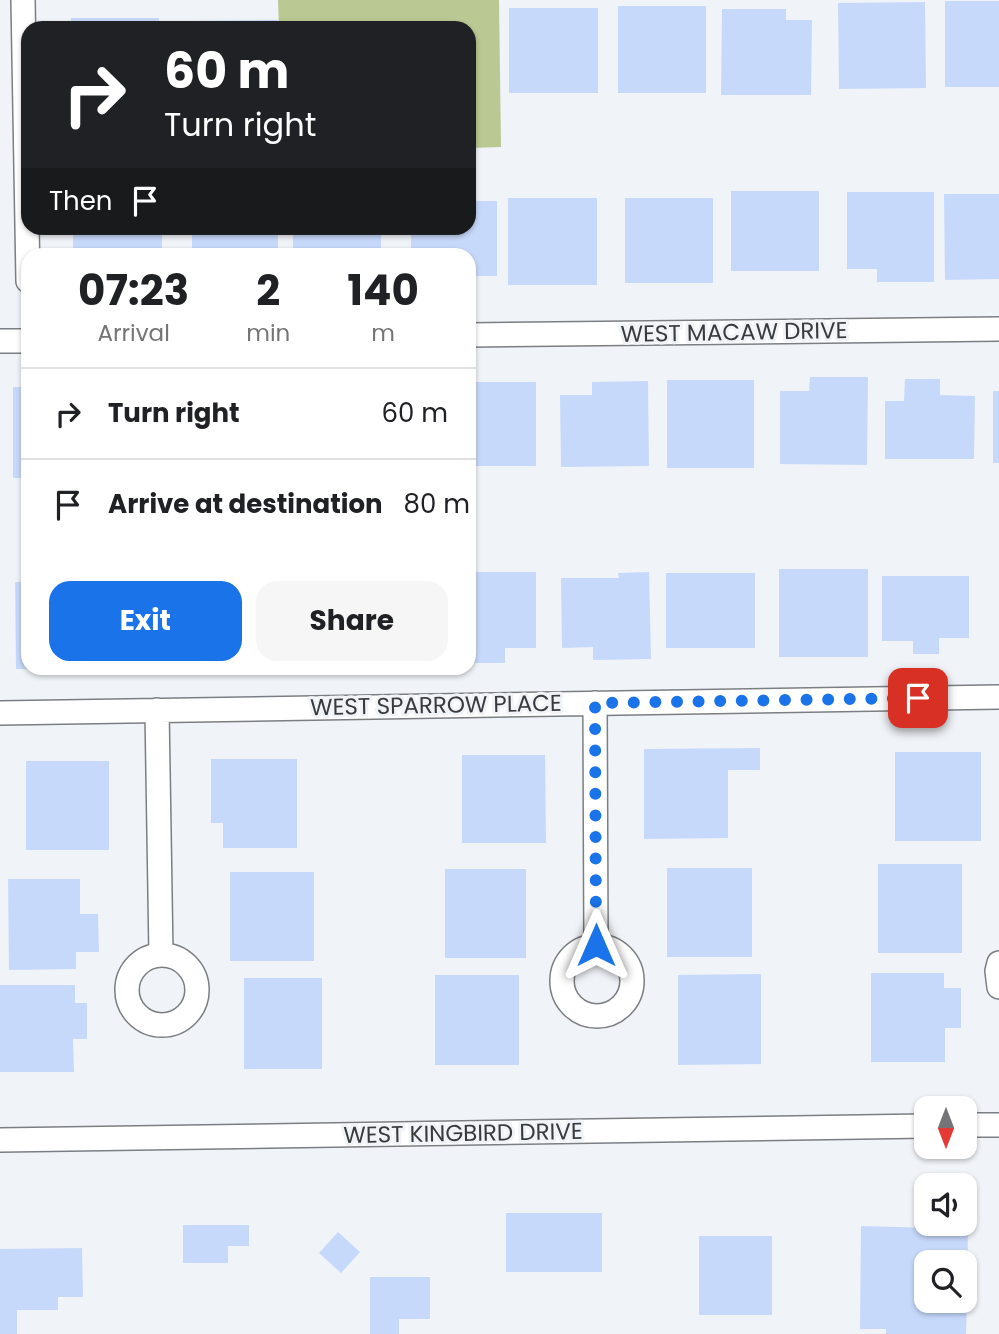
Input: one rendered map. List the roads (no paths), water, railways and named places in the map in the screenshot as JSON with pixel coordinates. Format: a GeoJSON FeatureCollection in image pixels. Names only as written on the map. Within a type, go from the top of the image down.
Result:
{"type":"FeatureCollection","features":[{"type":"Feature","properties":{"kind":"street"},"geometry":{"type":"LineString","coordinates":[[23,0],[23,21]]}},
{"type":"Feature","properties":{"kind":"street","name":"WEST MACAW DRIVE"},"geometry":{"type":"LineString","coordinates":[[476,335],[999,329]]}},
{"type":"Feature","properties":{"kind":"street"},"geometry":{"type":"LineString","coordinates":[[0,341],[21,341]]}},
{"type":"Feature","properties":{"kind":"street","name":"WEST SPARROW PLACE"},"geometry":{"type":"LineString","coordinates":[[0,713],[999,697]]}},
{"type":"Feature","properties":{"kind":"street"},"geometry":{"type":"LineString","coordinates":[[595,703],[596,945]]}},
{"type":"Feature","properties":{"kind":"street"},"geometry":{"type":"LineString","coordinates":[[158,710],[161,955]]}},
{"type":"Feature","properties":{"kind":"street"},"geometry":{"type":"LineString","coordinates":[[999,963],[999,987]]}},
{"type":"Feature","properties":{"kind":"street"},"geometry":{"type":"LineString","coordinates":[[977,1125],[999,1125]]}},
{"type":"Feature","properties":{"kind":"street","name":"WEST KINGBIRD DRIVE"},"geometry":{"type":"LineString","coordinates":[[0,1140],[914,1126]]}}]}
